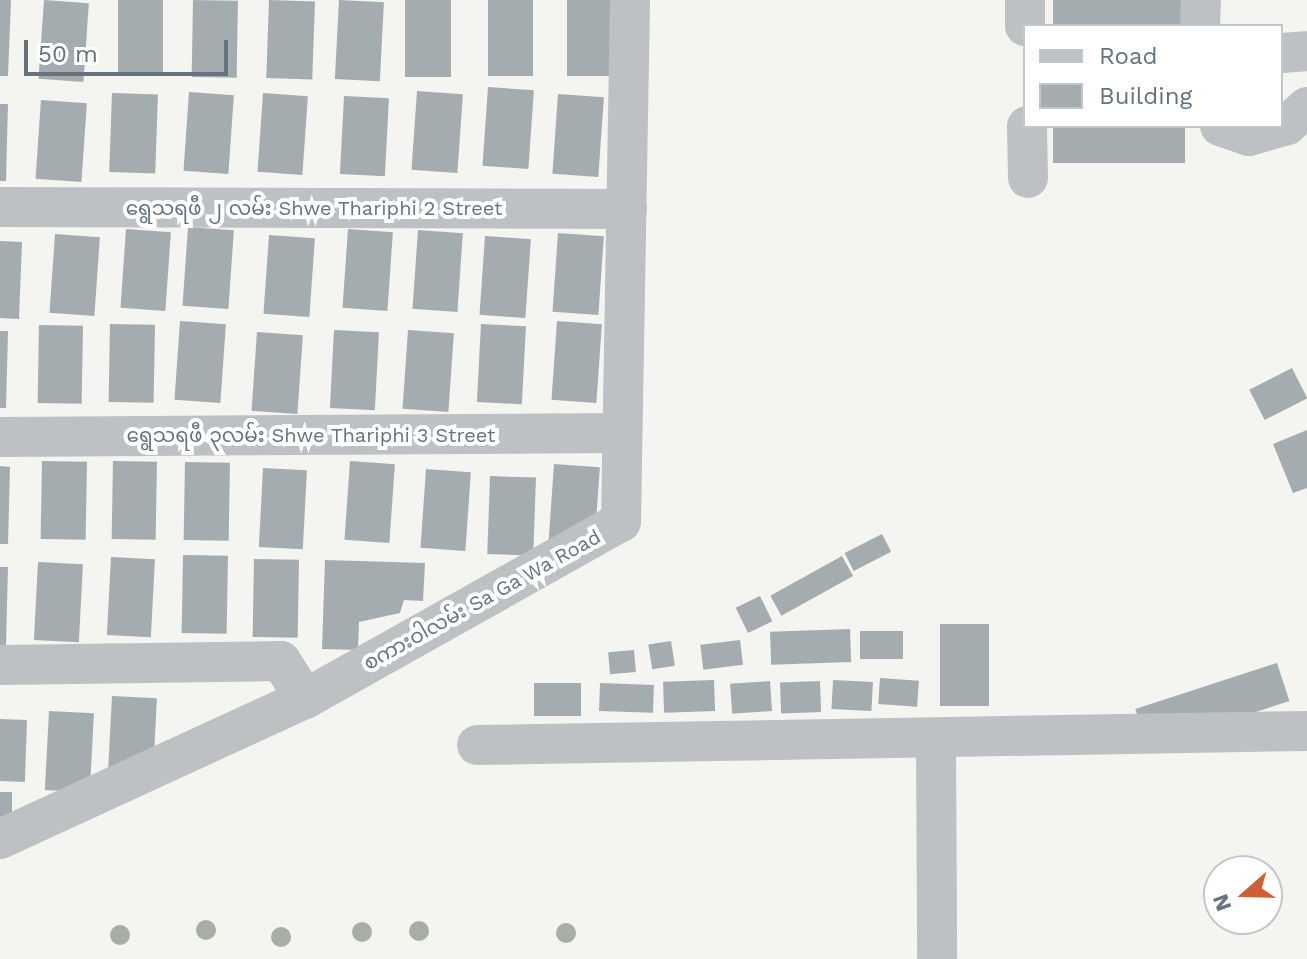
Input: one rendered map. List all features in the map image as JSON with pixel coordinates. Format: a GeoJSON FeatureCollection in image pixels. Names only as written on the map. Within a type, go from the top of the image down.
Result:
{"type":"FeatureCollection","features":[{"type":"Feature","properties":{"kind":"street","name":"စကားဝါလမ်း Sa Ga Wa Road"},"geometry":{"type":"LineString","coordinates":[[0,839],[305,699],[621,522],[630,0]]}},
{"type":"Feature","properties":{"kind":"street"},"geometry":{"type":"LineString","coordinates":[[1025,0],[1025,24]]}},
{"type":"Feature","properties":{"kind":"street"},"geometry":{"type":"LineString","coordinates":[[1200,24],[1201,0]]}},
{"type":"Feature","properties":{"kind":"street"},"geometry":{"type":"LineString","coordinates":[[1283,53],[1307,51]]}},
{"type":"Feature","properties":{"kind":"street"},"geometry":{"type":"LineString","coordinates":[[1283,126],[1307,107]]}},
{"type":"Feature","properties":{"kind":"street"},"geometry":{"type":"LineString","coordinates":[[1027,128],[1028,178]]}},
{"type":"Feature","properties":{"kind":"street"},"geometry":{"type":"LineString","coordinates":[[1226,128],[1249,136],[1277,128]]}},
{"type":"Feature","properties":{"kind":"street","name":"ရွေသရဖီ ၂ လမ်း Shwe Thariphi 2 Street"},"geometry":{"type":"LineString","coordinates":[[0,207],[627,209]]}},
{"type":"Feature","properties":{"kind":"street","name":"ရွေသရဖီ ၃လမ်း Shwe Thariphi 3 Street"},"geometry":{"type":"LineString","coordinates":[[0,437],[622,433]]}},
{"type":"Feature","properties":{"kind":"street"},"geometry":{"type":"LineString","coordinates":[[0,665],[281,661],[305,699]]}},
{"type":"Feature","properties":{"kind":"street"},"geometry":{"type":"LineString","coordinates":[[477,745],[936,740],[1307,731]]}},
{"type":"Feature","properties":{"kind":"street"},"geometry":{"type":"LineString","coordinates":[[936,740],[937,959]]}},
{"type":"Feature","properties":{"kind":"building"},"geometry":{"type":"Polygon","coordinates":[[[0,0],[11,0],[8,76],[0,76],[0,0]]]}},
{"type":"Feature","properties":{"kind":"building"},"geometry":{"type":"Polygon","coordinates":[[[44,0],[89,3],[83,82],[38,79],[44,0]]]}},
{"type":"Feature","properties":{"kind":"building"},"geometry":{"type":"Polygon","coordinates":[[[118,0],[163,0],[163,75],[118,75],[118,0]]]}},
{"type":"Feature","properties":{"kind":"building"},"geometry":{"type":"Polygon","coordinates":[[[193,0],[238,1],[237,78],[192,77],[193,0]]]}},
{"type":"Feature","properties":{"kind":"building"},"geometry":{"type":"Polygon","coordinates":[[[269,0],[315,2],[312,80],[266,78],[269,0]]]}},
{"type":"Feature","properties":{"kind":"building"},"geometry":{"type":"Polygon","coordinates":[[[339,0],[384,2],[380,81],[335,79],[339,0]]]}},
{"type":"Feature","properties":{"kind":"building"},"geometry":{"type":"Polygon","coordinates":[[[405,0],[451,0],[451,77],[405,77],[405,0]]]}},
{"type":"Feature","properties":{"kind":"building"},"geometry":{"type":"Polygon","coordinates":[[[488,0],[533,0],[533,76],[488,76],[488,0]]]}},
{"type":"Feature","properties":{"kind":"building"},"geometry":{"type":"Polygon","coordinates":[[[567,0],[612,0],[612,76],[567,76],[567,0]]]}},
{"type":"Feature","properties":{"kind":"building"},"geometry":{"type":"Polygon","coordinates":[[[1053,0],[1185,0],[1185,24],[1053,24],[1053,0]]]}},
{"type":"Feature","properties":{"kind":"building"},"geometry":{"type":"Polygon","coordinates":[[[488,87],[534,90],[528,169],[482,166],[488,87]]]}},
{"type":"Feature","properties":{"kind":"building"},"geometry":{"type":"Polygon","coordinates":[[[417,91],[463,94],[457,173],[411,170],[417,91]]]}},
{"type":"Feature","properties":{"kind":"building"},"geometry":{"type":"Polygon","coordinates":[[[189,92],[234,95],[228,174],[183,171],[189,92]]]}},
{"type":"Feature","properties":{"kind":"building"},"geometry":{"type":"Polygon","coordinates":[[[112,93],[158,95],[155,174],[109,172],[112,93]]]}},
{"type":"Feature","properties":{"kind":"building"},"geometry":{"type":"Polygon","coordinates":[[[263,93],[308,96],[302,175],[257,172],[263,93]]]}},
{"type":"Feature","properties":{"kind":"building"},"geometry":{"type":"Polygon","coordinates":[[[558,94],[604,97],[598,177],[552,174],[558,94]]]}},
{"type":"Feature","properties":{"kind":"building"},"geometry":{"type":"Polygon","coordinates":[[[344,96],[389,98],[385,176],[340,174],[344,96]]]}},
{"type":"Feature","properties":{"kind":"building"},"geometry":{"type":"Polygon","coordinates":[[[41,100],[87,103],[81,182],[35,179],[41,100]]]}},
{"type":"Feature","properties":{"kind":"building"},"geometry":{"type":"Polygon","coordinates":[[[0,104],[8,104],[6,181],[0,181],[0,104]]]}},
{"type":"Feature","properties":{"kind":"building"},"geometry":{"type":"Polygon","coordinates":[[[1053,128],[1185,128],[1185,163],[1053,163],[1053,128]]]}},
{"type":"Feature","properties":{"kind":"building"},"geometry":{"type":"Polygon","coordinates":[[[188,227],[234,230],[228,309],[182,306],[188,227]]]}},
{"type":"Feature","properties":{"kind":"building"},"geometry":{"type":"Polygon","coordinates":[[[126,229],[171,232],[165,311],[120,308],[126,229]]]}},
{"type":"Feature","properties":{"kind":"building"},"geometry":{"type":"Polygon","coordinates":[[[348,229],[393,232],[387,311],[342,308],[348,229]]]}},
{"type":"Feature","properties":{"kind":"building"},"geometry":{"type":"Polygon","coordinates":[[[418,230],[463,233],[457,312],[412,309],[418,230]]]}},
{"type":"Feature","properties":{"kind":"building"},"geometry":{"type":"Polygon","coordinates":[[[558,233],[604,236],[598,315],[552,312],[558,233]]]}},
{"type":"Feature","properties":{"kind":"building"},"geometry":{"type":"Polygon","coordinates":[[[55,234],[100,237],[94,316],[49,313],[55,234]]]}},
{"type":"Feature","properties":{"kind":"building"},"geometry":{"type":"Polygon","coordinates":[[[269,235],[315,238],[309,317],[263,314],[269,235]]]}},
{"type":"Feature","properties":{"kind":"building"},"geometry":{"type":"Polygon","coordinates":[[[485,236],[531,239],[525,318],[479,315],[485,236]]]}},
{"type":"Feature","properties":{"kind":"building"},"geometry":{"type":"Polygon","coordinates":[[[0,241],[22,242],[19,319],[0,318],[0,241]]]}},
{"type":"Feature","properties":{"kind":"building"},"geometry":{"type":"Polygon","coordinates":[[[180,321],[226,324],[220,403],[174,400],[180,321]]]}},
{"type":"Feature","properties":{"kind":"building"},"geometry":{"type":"Polygon","coordinates":[[[557,321],[602,324],[596,403],[551,400],[557,321]]]}},
{"type":"Feature","properties":{"kind":"building"},"geometry":{"type":"Polygon","coordinates":[[[110,324],[155,325],[154,403],[109,402],[110,324]]]}},
{"type":"Feature","properties":{"kind":"building"},"geometry":{"type":"Polygon","coordinates":[[[481,324],[526,326],[522,404],[477,402],[481,324]]]}},
{"type":"Feature","properties":{"kind":"building"},"geometry":{"type":"Polygon","coordinates":[[[39,325],[83,326],[82,404],[38,403],[39,325]]]}},
{"type":"Feature","properties":{"kind":"building"},"geometry":{"type":"Polygon","coordinates":[[[334,330],[379,332],[375,410],[330,408],[334,330]]]}},
{"type":"Feature","properties":{"kind":"building"},"geometry":{"type":"Polygon","coordinates":[[[408,330],[454,333],[448,412],[402,409],[408,330]]]}},
{"type":"Feature","properties":{"kind":"building"},"geometry":{"type":"Polygon","coordinates":[[[0,331],[8,331],[6,408],[0,408],[0,331]]]}},
{"type":"Feature","properties":{"kind":"building"},"geometry":{"type":"Polygon","coordinates":[[[257,332],[303,335],[297,414],[251,411],[257,332]]]}},
{"type":"Feature","properties":{"kind":"building"},"geometry":{"type":"Polygon","coordinates":[[[1292,368],[1307,399],[1265,420],[1249,390],[1292,368]]]}},
{"type":"Feature","properties":{"kind":"building"},"geometry":{"type":"Polygon","coordinates":[[[1307,430],[1307,488],[1293,493],[1273,444],[1307,430]]]}},
{"type":"Feature","properties":{"kind":"building"},"geometry":{"type":"Polygon","coordinates":[[[42,461],[87,462],[86,540],[41,539],[42,461]]]}},
{"type":"Feature","properties":{"kind":"building"},"geometry":{"type":"Polygon","coordinates":[[[113,461],[157,462],[156,540],[112,539],[113,461]]]}},
{"type":"Feature","properties":{"kind":"building"},"geometry":{"type":"Polygon","coordinates":[[[350,461],[395,464],[389,543],[344,540],[350,461]]]}},
{"type":"Feature","properties":{"kind":"building"},"geometry":{"type":"Polygon","coordinates":[[[185,462],[230,463],[229,541],[184,540],[185,462]]]}},
{"type":"Feature","properties":{"kind":"building"},"geometry":{"type":"Polygon","coordinates":[[[554,464],[600,467],[594,546],[548,543],[554,464]]]}},
{"type":"Feature","properties":{"kind":"building"},"geometry":{"type":"Polygon","coordinates":[[[0,466],[10,467],[8,544],[0,544],[0,466]]]}},
{"type":"Feature","properties":{"kind":"building"},"geometry":{"type":"Polygon","coordinates":[[[263,468],[307,470],[303,549],[259,547],[263,468]]]}},
{"type":"Feature","properties":{"kind":"building"},"geometry":{"type":"Polygon","coordinates":[[[426,469],[471,472],[465,551],[420,548],[426,469]]]}},
{"type":"Feature","properties":{"kind":"building"},"geometry":{"type":"Polygon","coordinates":[[[490,476],[536,478],[533,556],[487,554],[490,476]]]}},
{"type":"Feature","properties":{"kind":"building"},"geometry":{"type":"Polygon","coordinates":[[[882,534],[891,552],[854,571],[845,553],[882,534]]]}},
{"type":"Feature","properties":{"kind":"building"},"geometry":{"type":"Polygon","coordinates":[[[183,555],[228,556],[227,634],[182,633],[183,555]]]}},
{"type":"Feature","properties":{"kind":"building"},"geometry":{"type":"Polygon","coordinates":[[[842,556],[853,576],[781,616],[770,596],[842,556]]]}},
{"type":"Feature","properties":{"kind":"building"},"geometry":{"type":"Polygon","coordinates":[[[111,557],[155,559],[151,637],[107,635],[111,557]]]}},
{"type":"Feature","properties":{"kind":"building"},"geometry":{"type":"Polygon","coordinates":[[[254,559],[299,560],[298,638],[253,637],[254,559]]]}},
{"type":"Feature","properties":{"kind":"building"},"geometry":{"type":"Polygon","coordinates":[[[325,560],[425,563],[423,601],[404,600],[400,613],[359,622],[358,650],[322,649],[325,560]]]}},
{"type":"Feature","properties":{"kind":"building"},"geometry":{"type":"Polygon","coordinates":[[[38,562],[83,564],[79,642],[34,640],[38,562]]]}},
{"type":"Feature","properties":{"kind":"building"},"geometry":{"type":"Polygon","coordinates":[[[0,567],[8,567],[6,645],[0,645],[0,567]]]}},
{"type":"Feature","properties":{"kind":"building"},"geometry":{"type":"Polygon","coordinates":[[[760,596],[772,621],[748,633],[736,608],[760,596]]]}},
{"type":"Feature","properties":{"kind":"building"},"geometry":{"type":"Polygon","coordinates":[[[940,624],[989,624],[989,706],[940,706],[940,624]]]}},
{"type":"Feature","properties":{"kind":"building"},"geometry":{"type":"Polygon","coordinates":[[[850,629],[851,662],[771,665],[770,632],[850,629]]]}},
{"type":"Feature","properties":{"kind":"building"},"geometry":{"type":"Polygon","coordinates":[[[860,631],[903,631],[903,659],[860,659],[860,631]]]}},
{"type":"Feature","properties":{"kind":"building"},"geometry":{"type":"Polygon","coordinates":[[[740,640],[743,665],[703,670],[700,645],[740,640]]]}},
{"type":"Feature","properties":{"kind":"building"},"geometry":{"type":"Polygon","coordinates":[[[671,641],[675,666],[652,669],[648,645],[671,641]]]}},
{"type":"Feature","properties":{"kind":"building"},"geometry":{"type":"Polygon","coordinates":[[[634,650],[636,672],[610,674],[608,652],[634,650]]]}},
{"type":"Feature","properties":{"kind":"building"},"geometry":{"type":"Polygon","coordinates":[[[1277,663],[1289,701],[1148,747],[1135,709],[1277,663]]]}},
{"type":"Feature","properties":{"kind":"building"},"geometry":{"type":"Polygon","coordinates":[[[880,678],[919,681],[917,707],[878,704],[880,678]]]}},
{"type":"Feature","properties":{"kind":"building"},"geometry":{"type":"Polygon","coordinates":[[[714,680],[715,711],[664,713],[663,682],[714,680]]]}},
{"type":"Feature","properties":{"kind":"building"},"geometry":{"type":"Polygon","coordinates":[[[833,680],[873,682],[871,711],[831,709],[833,680]]]}},
{"type":"Feature","properties":{"kind":"building"},"geometry":{"type":"Polygon","coordinates":[[[770,681],[772,711],[732,714],[730,684],[770,681]]]}},
{"type":"Feature","properties":{"kind":"building"},"geometry":{"type":"Polygon","coordinates":[[[820,681],[821,712],[781,713],[780,682],[820,681]]]}},
{"type":"Feature","properties":{"kind":"building"},"geometry":{"type":"Polygon","coordinates":[[[534,683],[581,683],[581,716],[534,716],[534,683]]]}},
{"type":"Feature","properties":{"kind":"building"},"geometry":{"type":"Polygon","coordinates":[[[600,683],[654,685],[653,713],[599,711],[600,683]]]}},
{"type":"Feature","properties":{"kind":"building"},"geometry":{"type":"Polygon","coordinates":[[[112,696],[157,698],[153,776],[108,774],[112,696]]]}},
{"type":"Feature","properties":{"kind":"building"},"geometry":{"type":"Polygon","coordinates":[[[49,711],[94,713],[90,792],[45,790],[49,711]]]}},
{"type":"Feature","properties":{"kind":"building"},"geometry":{"type":"Polygon","coordinates":[[[0,719],[27,720],[25,782],[0,781],[0,719]]]}},
{"type":"Feature","properties":{"kind":"building"},"geometry":{"type":"Polygon","coordinates":[[[0,792],[12,792],[12,817],[0,825],[0,792]]]}}]}
